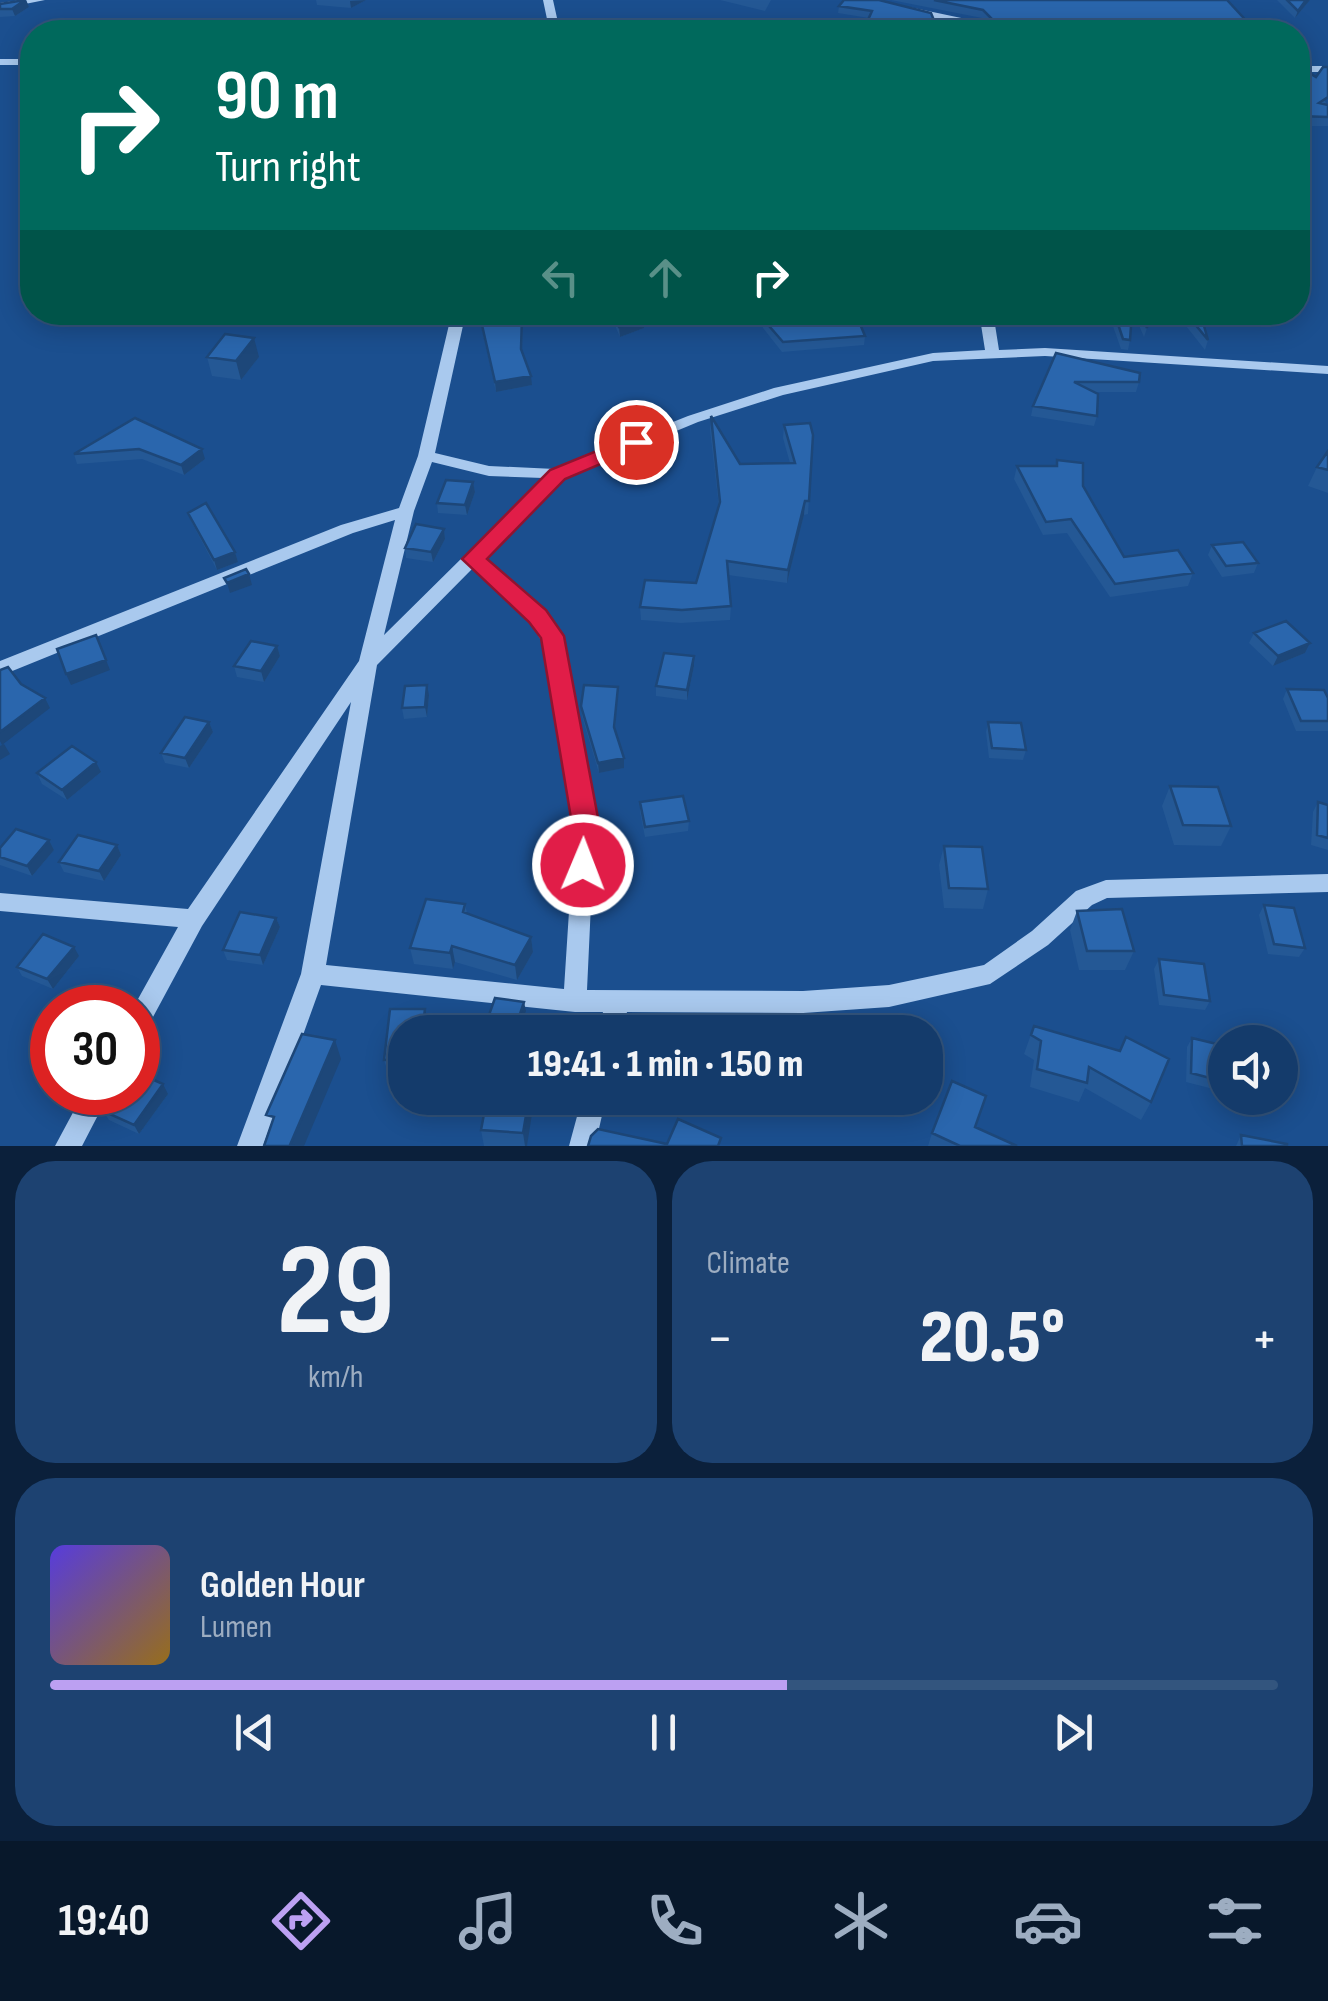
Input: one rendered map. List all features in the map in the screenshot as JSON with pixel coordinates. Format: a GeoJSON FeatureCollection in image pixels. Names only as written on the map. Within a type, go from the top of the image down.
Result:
{"type":"FeatureCollection","features":[{"type":"Feature","properties":{"kind":"street"},"geometry":{"type":"LineString","coordinates":[[0,6],[40,0]]}},
{"type":"Feature","properties":{"kind":"street"},"geometry":{"type":"LineString","coordinates":[[896,8],[956,20]]}},
{"type":"Feature","properties":{"kind":"street"},"geometry":{"type":"LineString","coordinates":[[250,1146],[313,974],[368,662],[406,510],[426,456],[457,325]]}},
{"type":"Feature","properties":{"kind":"street"},"geometry":{"type":"LineString","coordinates":[[988,325],[993,354]]}},
{"type":"Feature","properties":{"kind":"street"},"geometry":{"type":"LineString","coordinates":[[158,985],[194,920],[368,662],[557,474],[779,391],[933,357],[1046,352],[1328,370]]}},
{"type":"Feature","properties":{"kind":"street"},"geometry":{"type":"LineString","coordinates":[[426,456],[488,471],[557,474]]}},
{"type":"Feature","properties":{"kind":"street"},"geometry":{"type":"LineString","coordinates":[[0,669],[295,550],[406,510]]}},
{"type":"Feature","properties":{"kind":"street"},"geometry":{"type":"LineString","coordinates":[[474,559],[538,616],[552,636],[558,657],[584,818],[575,1000]]}},
{"type":"Feature","properties":{"kind":"street"},"geometry":{"type":"LineString","coordinates":[[313,974],[575,1000],[803,1002],[889,996],[990,974],[1040,938],[1084,898],[1106,889],[1328,883]]}},
{"type":"Feature","properties":{"kind":"street"},"geometry":{"type":"LineString","coordinates":[[0,902],[194,920]]}},
{"type":"Feature","properties":{"kind":"street"},"geometry":{"type":"LineString","coordinates":[[614,1015],[618,1000]]}},
{"type":"Feature","properties":{"kind":"street"},"geometry":{"type":"LineString","coordinates":[[68,1146],[85,1115]]}},
{"type":"Feature","properties":{"kind":"street"},"geometry":{"type":"LineString","coordinates":[[582,1146],[590,1115]]}},
{"type":"Feature","properties":{"kind":"building"},"geometry":{"type":"Polygon","coordinates":[[[25,0],[12,9],[0,9],[0,4],[25,0]]]}},
{"type":"Feature","properties":{"kind":"building"},"geometry":{"type":"Polygon","coordinates":[[[844,0],[879,0],[931,13],[934,20],[868,20],[872,11],[839,6],[844,0]]]}},
{"type":"Feature","properties":{"kind":"building"},"geometry":{"type":"Polygon","coordinates":[[[934,0],[1227,0],[1246,20],[993,20],[983,10],[934,0]]]}},
{"type":"Feature","properties":{"kind":"building"},"geometry":{"type":"Polygon","coordinates":[[[1287,0],[1306,0],[1298,11],[1287,0]]]}},
{"type":"Feature","properties":{"kind":"building"},"geometry":{"type":"Polygon","coordinates":[[[1323,67],[1328,67],[1328,97],[1319,103],[1328,105],[1328,117],[1310,116],[1310,73],[1316,77],[1323,67]]]}},
{"type":"Feature","properties":{"kind":"building"},"geometry":{"type":"Polygon","coordinates":[[[482,325],[522,325],[521,349],[531,376],[495,382],[482,325]]]}},
{"type":"Feature","properties":{"kind":"building"},"geometry":{"type":"Polygon","coordinates":[[[768,325],[860,325],[865,336],[783,342],[768,325]]]}},
{"type":"Feature","properties":{"kind":"building"},"geometry":{"type":"Polygon","coordinates":[[[1118,325],[1131,325],[1130,340],[1123,339],[1118,325]]]}},
{"type":"Feature","properties":{"kind":"building"},"geometry":{"type":"Polygon","coordinates":[[[225,334],[254,338],[236,361],[207,357],[225,334]]]}},
{"type":"Feature","properties":{"kind":"building"},"geometry":{"type":"Polygon","coordinates":[[[1056,353],[1140,373],[1139,382],[1074,382],[1098,394],[1097,416],[1033,406],[1056,353]]]}},
{"type":"Feature","properties":{"kind":"building"},"geometry":{"type":"Polygon","coordinates":[[[711,416],[740,464],[795,463],[784,425],[810,423],[813,435],[809,501],[805,501],[788,570],[727,561],[731,606],[682,610],[640,607],[645,580],[696,583],[720,502],[711,416]]]}},
{"type":"Feature","properties":{"kind":"building"},"geometry":{"type":"Polygon","coordinates":[[[135,418],[202,449],[181,465],[139,449],[74,454],[135,418]]]}},
{"type":"Feature","properties":{"kind":"building"},"geometry":{"type":"Polygon","coordinates":[[[1328,451],[1328,470],[1317,467],[1328,451]]]}},
{"type":"Feature","properties":{"kind":"building"},"geometry":{"type":"Polygon","coordinates":[[[1057,460],[1083,463],[1083,486],[1124,557],[1178,550],[1193,573],[1115,584],[1071,519],[1046,522],[1017,466],[1057,466],[1057,460]]]}},
{"type":"Feature","properties":{"kind":"building"},"geometry":{"type":"Polygon","coordinates":[[[446,480],[473,482],[465,505],[437,503],[446,480]]]}},
{"type":"Feature","properties":{"kind":"building"},"geometry":{"type":"Polygon","coordinates":[[[206,503],[235,552],[214,560],[188,513],[206,503]]]}},
{"type":"Feature","properties":{"kind":"building"},"geometry":{"type":"Polygon","coordinates":[[[416,524],[444,529],[431,552],[405,548],[416,524]]]}},
{"type":"Feature","properties":{"kind":"building"},"geometry":{"type":"Polygon","coordinates":[[[1243,542],[1258,563],[1226,566],[1212,545],[1243,542]]]}},
{"type":"Feature","properties":{"kind":"building"},"geometry":{"type":"Polygon","coordinates":[[[246,569],[249,574],[227,583],[224,578],[246,569]]]}},
{"type":"Feature","properties":{"kind":"building"},"geometry":{"type":"Polygon","coordinates":[[[1286,621],[1310,643],[1278,656],[1254,633],[1286,621]]]}},
{"type":"Feature","properties":{"kind":"building"},"geometry":{"type":"Polygon","coordinates":[[[96,635],[106,660],[66,674],[57,649],[96,635]]]}},
{"type":"Feature","properties":{"kind":"building"},"geometry":{"type":"Polygon","coordinates":[[[251,641],[277,646],[261,671],[234,666],[251,641]]]}},
{"type":"Feature","properties":{"kind":"building"},"geometry":{"type":"Polygon","coordinates":[[[664,653],[694,656],[687,690],[656,686],[664,653]]]}},
{"type":"Feature","properties":{"kind":"building"},"geometry":{"type":"Polygon","coordinates":[[[8,667],[21,684],[45,698],[0,732],[0,670],[8,667]]]}},
{"type":"Feature","properties":{"kind":"building"},"geometry":{"type":"Polygon","coordinates":[[[427,685],[425,707],[402,708],[405,686],[427,685]]]}},
{"type":"Feature","properties":{"kind":"building"},"geometry":{"type":"Polygon","coordinates":[[[584,685],[618,687],[614,727],[624,758],[598,763],[581,706],[584,685]]]}},
{"type":"Feature","properties":{"kind":"building"},"geometry":{"type":"Polygon","coordinates":[[[1287,689],[1324,690],[1328,721],[1301,721],[1287,689]]]}},
{"type":"Feature","properties":{"kind":"building"},"geometry":{"type":"Polygon","coordinates":[[[185,717],[209,722],[185,758],[161,753],[185,717]]]}},
{"type":"Feature","properties":{"kind":"building"},"geometry":{"type":"Polygon","coordinates":[[[988,722],[1021,723],[1026,750],[992,748],[988,722]]]}},
{"type":"Feature","properties":{"kind":"building"},"geometry":{"type":"Polygon","coordinates":[[[72,746],[96,762],[62,790],[37,773],[72,746]]]}},
{"type":"Feature","properties":{"kind":"building"},"geometry":{"type":"Polygon","coordinates":[[[1170,786],[1218,787],[1231,826],[1183,825],[1170,786]]]}},
{"type":"Feature","properties":{"kind":"building"},"geometry":{"type":"Polygon","coordinates":[[[683,796],[689,821],[645,827],[640,802],[683,796]]]}},
{"type":"Feature","properties":{"kind":"building"},"geometry":{"type":"Polygon","coordinates":[[[1318,802],[1328,805],[1328,838],[1317,835],[1318,802]]]}},
{"type":"Feature","properties":{"kind":"building"},"geometry":{"type":"Polygon","coordinates":[[[16,829],[49,840],[27,866],[0,857],[0,848],[16,829]]]}},
{"type":"Feature","properties":{"kind":"building"},"geometry":{"type":"Polygon","coordinates":[[[78,835],[117,845],[99,871],[59,862],[78,835]]]}},
{"type":"Feature","properties":{"kind":"building"},"geometry":{"type":"Polygon","coordinates":[[[944,846],[982,847],[988,889],[949,888],[944,846]]]}},
{"type":"Feature","properties":{"kind":"building"},"geometry":{"type":"Polygon","coordinates":[[[426,899],[465,904],[463,912],[531,937],[515,965],[452,946],[450,953],[410,948],[426,899]]]}},
{"type":"Feature","properties":{"kind":"building"},"geometry":{"type":"Polygon","coordinates":[[[1264,905],[1294,908],[1305,948],[1274,944],[1264,905]]]}},
{"type":"Feature","properties":{"kind":"building"},"geometry":{"type":"Polygon","coordinates":[[[1122,909],[1134,951],[1087,951],[1077,911],[1122,909]]]}},
{"type":"Feature","properties":{"kind":"building"},"geometry":{"type":"Polygon","coordinates":[[[240,912],[276,918],[260,955],[223,950],[240,912]]]}},
{"type":"Feature","properties":{"kind":"building"},"geometry":{"type":"Polygon","coordinates":[[[43,934],[74,947],[47,979],[17,967],[43,934]]]}},
{"type":"Feature","properties":{"kind":"building"},"geometry":{"type":"Polygon","coordinates":[[[1159,959],[1204,964],[1210,1001],[1164,995],[1159,959]]]}},
{"type":"Feature","properties":{"kind":"building"},"geometry":{"type":"Polygon","coordinates":[[[495,998],[524,1002],[520,1015],[489,1015],[495,998]]]}},
{"type":"Feature","properties":{"kind":"building"},"geometry":{"type":"Polygon","coordinates":[[[390,1009],[425,1009],[424,1015],[389,1015],[390,1009]]]}},
{"type":"Feature","properties":{"kind":"building"},"geometry":{"type":"Polygon","coordinates":[[[388,1026],[388,1060],[384,1060],[388,1026]]]}},
{"type":"Feature","properties":{"kind":"building"},"geometry":{"type":"Polygon","coordinates":[[[1034,1026],[1120,1051],[1126,1037],[1169,1059],[1151,1102],[1089,1067],[1087,1083],[1037,1069],[1041,1041],[1031,1035],[1034,1026]]]}},
{"type":"Feature","properties":{"kind":"building"},"geometry":{"type":"Polygon","coordinates":[[[302,1034],[335,1040],[290,1145],[294,1146],[264,1146],[274,1117],[266,1115],[302,1034]]]}},
{"type":"Feature","properties":{"kind":"building"},"geometry":{"type":"Polygon","coordinates":[[[1192,1038],[1208,1042],[1208,1078],[1191,1073],[1192,1038]]]}},
{"type":"Feature","properties":{"kind":"building"},"geometry":{"type":"Polygon","coordinates":[[[952,1081],[986,1096],[975,1127],[1017,1146],[960,1146],[932,1133],[939,1115],[943,1115],[952,1081]]]}},
{"type":"Feature","properties":{"kind":"building"},"geometry":{"type":"Polygon","coordinates":[[[112,1115],[141,1115],[134,1125],[112,1115]]]}},
{"type":"Feature","properties":{"kind":"building"},"geometry":{"type":"Polygon","coordinates":[[[484,1115],[526,1115],[523,1133],[481,1130],[484,1115]]]}},
{"type":"Feature","properties":{"kind":"building"},"geometry":{"type":"Polygon","coordinates":[[[678,1119],[721,1138],[718,1146],[588,1146],[598,1129],[667,1144],[678,1119]]]}},
{"type":"Feature","properties":{"kind":"building"},"geometry":{"type":"Polygon","coordinates":[[[1241,1135],[1287,1144],[1287,1146],[1242,1146],[1241,1135]]]}},
{"type":"Feature","properties":{"kind":"route"},"geometry":{"type":"LineString","coordinates":[[583,865],[584,818],[570,719],[552,636],[538,616],[474,559],[557,474],[636,442]]}}]}
